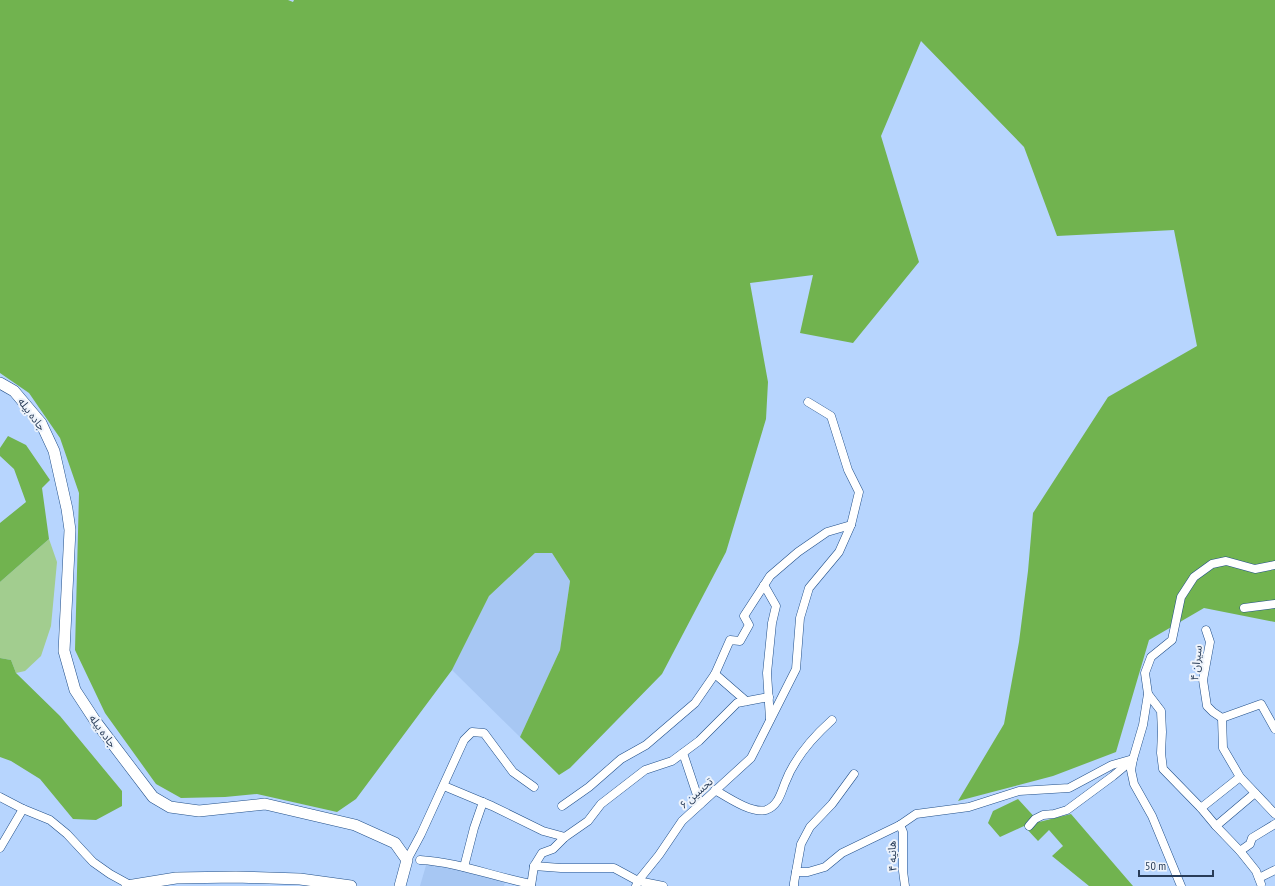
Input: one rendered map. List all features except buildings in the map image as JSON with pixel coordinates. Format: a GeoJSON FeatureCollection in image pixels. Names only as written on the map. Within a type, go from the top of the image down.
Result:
{"type":"FeatureCollection","features":[{"type":"Feature","properties":{"kind":"street","name":"جاده بیله"},"geometry":{"type":"LineString","coordinates":[[0,383],[14,391],[41,422],[54,451],[68,509],[70,530],[64,652],[75,690],[96,722],[153,797],[170,807],[199,811],[265,804],[355,825],[395,843],[406,860]]}},
{"type":"Feature","properties":{"kind":"street","name":"تحسین ۶"},"geometry":{"type":"LineString","coordinates":[[637,884],[682,821],[751,758],[796,669],[800,618],[809,588],[839,552],[851,524],[859,492],[848,470],[831,416],[808,402]]}},
{"type":"Feature","properties":{"kind":"street"},"geometry":{"type":"LineString","coordinates":[[562,806],[588,787],[621,759],[646,745],[695,703],[715,674],[730,640],[740,641],[749,625],[744,616],[770,576],[798,552],[827,532],[851,524]]}},
{"type":"Feature","properties":{"kind":"street"},"geometry":{"type":"LineString","coordinates":[[1181,886],[1152,816],[1134,784],[1131,770],[1144,725],[1148,694],[1145,673],[1151,657],[1172,640],[1181,597],[1194,577],[1212,564],[1226,561],[1255,569],[1275,565]]}},
{"type":"Feature","properties":{"kind":"street"},"geometry":{"type":"LineString","coordinates":[[764,585],[776,606],[772,623],[767,673],[770,719]]}},
{"type":"Feature","properties":{"kind":"street"},"geometry":{"type":"LineString","coordinates":[[1244,608],[1275,604]]}},
{"type":"Feature","properties":{"kind":"street","name":"سیران ۴"},"geometry":{"type":"LineString","coordinates":[[1206,630],[1210,642],[1203,680],[1207,706],[1222,718]]}},
{"type":"Feature","properties":{"kind":"street"},"geometry":{"type":"LineString","coordinates":[[715,674],[746,701]]}},
{"type":"Feature","properties":{"kind":"street"},"geometry":{"type":"LineString","coordinates":[[1148,694],[1161,711],[1161,753],[1163,769],[1240,851],[1256,871],[1260,881],[1275,870]]}},
{"type":"Feature","properties":{"kind":"street"},"geometry":{"type":"LineString","coordinates":[[420,860],[464,867],[509,883],[531,885],[534,866],[542,853],[553,849],[588,821],[601,804],[645,770],[672,761],[683,753],[699,741],[737,703],[769,697]]}},
{"type":"Feature","properties":{"kind":"street"},"geometry":{"type":"LineString","coordinates":[[1275,729],[1261,704],[1222,718],[1223,748],[1240,777],[1275,814]]}},
{"type":"Feature","properties":{"kind":"street"},"geometry":{"type":"LineString","coordinates":[[715,790],[744,806],[766,810],[780,797],[785,782],[798,760],[819,732],[832,720]]}},
{"type":"Feature","properties":{"kind":"street"},"geometry":{"type":"LineString","coordinates":[[400,886],[406,860],[421,834],[464,740],[472,732],[484,733],[513,772],[534,787]]}},
{"type":"Feature","properties":{"kind":"street"},"geometry":{"type":"LineString","coordinates":[[683,753],[700,804]]}},
{"type":"Feature","properties":{"kind":"street"},"geometry":{"type":"LineString","coordinates":[[796,872],[808,872],[825,867],[842,853],[900,825],[916,814],[969,807],[1019,791],[1069,788],[1112,765],[1133,759]]}},
{"type":"Feature","properties":{"kind":"street"},"geometry":{"type":"LineString","coordinates":[[1029,826],[1035,819],[1043,815],[1054,814],[1067,810],[1113,776],[1133,759]]}},
{"type":"Feature","properties":{"kind":"street"},"geometry":{"type":"LineString","coordinates":[[794,886],[801,844],[810,827],[832,804],[854,774]]}},
{"type":"Feature","properties":{"kind":"street"},"geometry":{"type":"LineString","coordinates":[[1201,808],[1240,777]]}},
{"type":"Feature","properties":{"kind":"street"},"geometry":{"type":"LineString","coordinates":[[444,786],[543,831],[565,838]]}},
{"type":"Feature","properties":{"kind":"street"},"geometry":{"type":"LineString","coordinates":[[1216,826],[1255,793]]}},
{"type":"Feature","properties":{"kind":"street"},"geometry":{"type":"LineString","coordinates":[[0,797],[22,809],[50,820],[67,834],[93,862],[128,885],[176,878],[234,881],[300,879],[351,886]]}},
{"type":"Feature","properties":{"kind":"street"},"geometry":{"type":"LineString","coordinates":[[464,867],[482,802]]}},
{"type":"Feature","properties":{"kind":"street"},"geometry":{"type":"LineString","coordinates":[[0,848],[22,809]]}},
{"type":"Feature","properties":{"kind":"street"},"geometry":{"type":"LineString","coordinates":[[1240,851],[1250,844],[1252,838],[1275,824]]}},
{"type":"Feature","properties":{"kind":"street","name":"هانیه ۴"},"geometry":{"type":"LineString","coordinates":[[900,825],[902,832],[905,886]]}},
{"type":"Feature","properties":{"kind":"street"},"geometry":{"type":"LineString","coordinates":[[534,866],[561,868],[614,868],[637,884],[662,886]]}},
{"type":"Feature","properties":{"kind":"shaded area"},"geometry":{"type":"Polygon","coordinates":[[[535,553],[552,553],[570,581],[560,650],[520,737],[452,670],[489,596],[535,553]]]}},
{"type":"Feature","properties":{"kind":"shaded area"},"geometry":{"type":"Polygon","coordinates":[[[427,862],[505,882],[504,886],[420,886],[427,862]]]}},
{"type":"Feature","properties":{"kind":"green space"},"geometry":{"type":"Polygon","coordinates":[[[0,0],[288,0],[293,2],[294,0],[1275,0],[1275,622],[1204,608],[1149,640],[1116,752],[1053,776],[958,801],[1004,724],[1019,642],[1028,571],[1033,513],[1108,397],[1197,346],[1174,230],[1057,236],[1024,147],[921,41],[881,136],[919,262],[853,343],[800,333],[813,275],[750,283],[768,382],[766,419],[726,552],[662,674],[570,768],[559,775],[520,737],[560,650],[570,581],[552,553],[535,553],[489,596],[452,670],[356,799],[337,812],[257,794],[225,797],[181,798],[156,784],[105,713],[75,650],[79,493],[60,438],[29,393],[0,373],[0,0]]]}},
{"type":"Feature","properties":{"kind":"green space"},"geometry":{"type":"Polygon","coordinates":[[[8,436],[26,445],[50,480],[42,488],[49,539],[0,582],[0,523],[26,502],[14,469],[0,456],[0,448],[8,436]]]}},
{"type":"Feature","properties":{"kind":"green space"},"geometry":{"type":"Polygon","coordinates":[[[49,539],[57,562],[51,626],[41,656],[25,671],[16,673],[11,660],[0,658],[0,582],[49,539]]]}},
{"type":"Feature","properties":{"kind":"green space"},"geometry":{"type":"Polygon","coordinates":[[[0,658],[11,660],[16,673],[60,716],[122,791],[122,806],[96,820],[73,819],[40,779],[11,761],[0,757],[0,658]]]}},
{"type":"Feature","properties":{"kind":"green space"},"geometry":{"type":"Polygon","coordinates":[[[1018,799],[1039,822],[1071,814],[1133,886],[1089,886],[1052,856],[1063,846],[1049,830],[1038,841],[1024,826],[1000,837],[988,823],[993,811],[1018,799]]]}}]}
